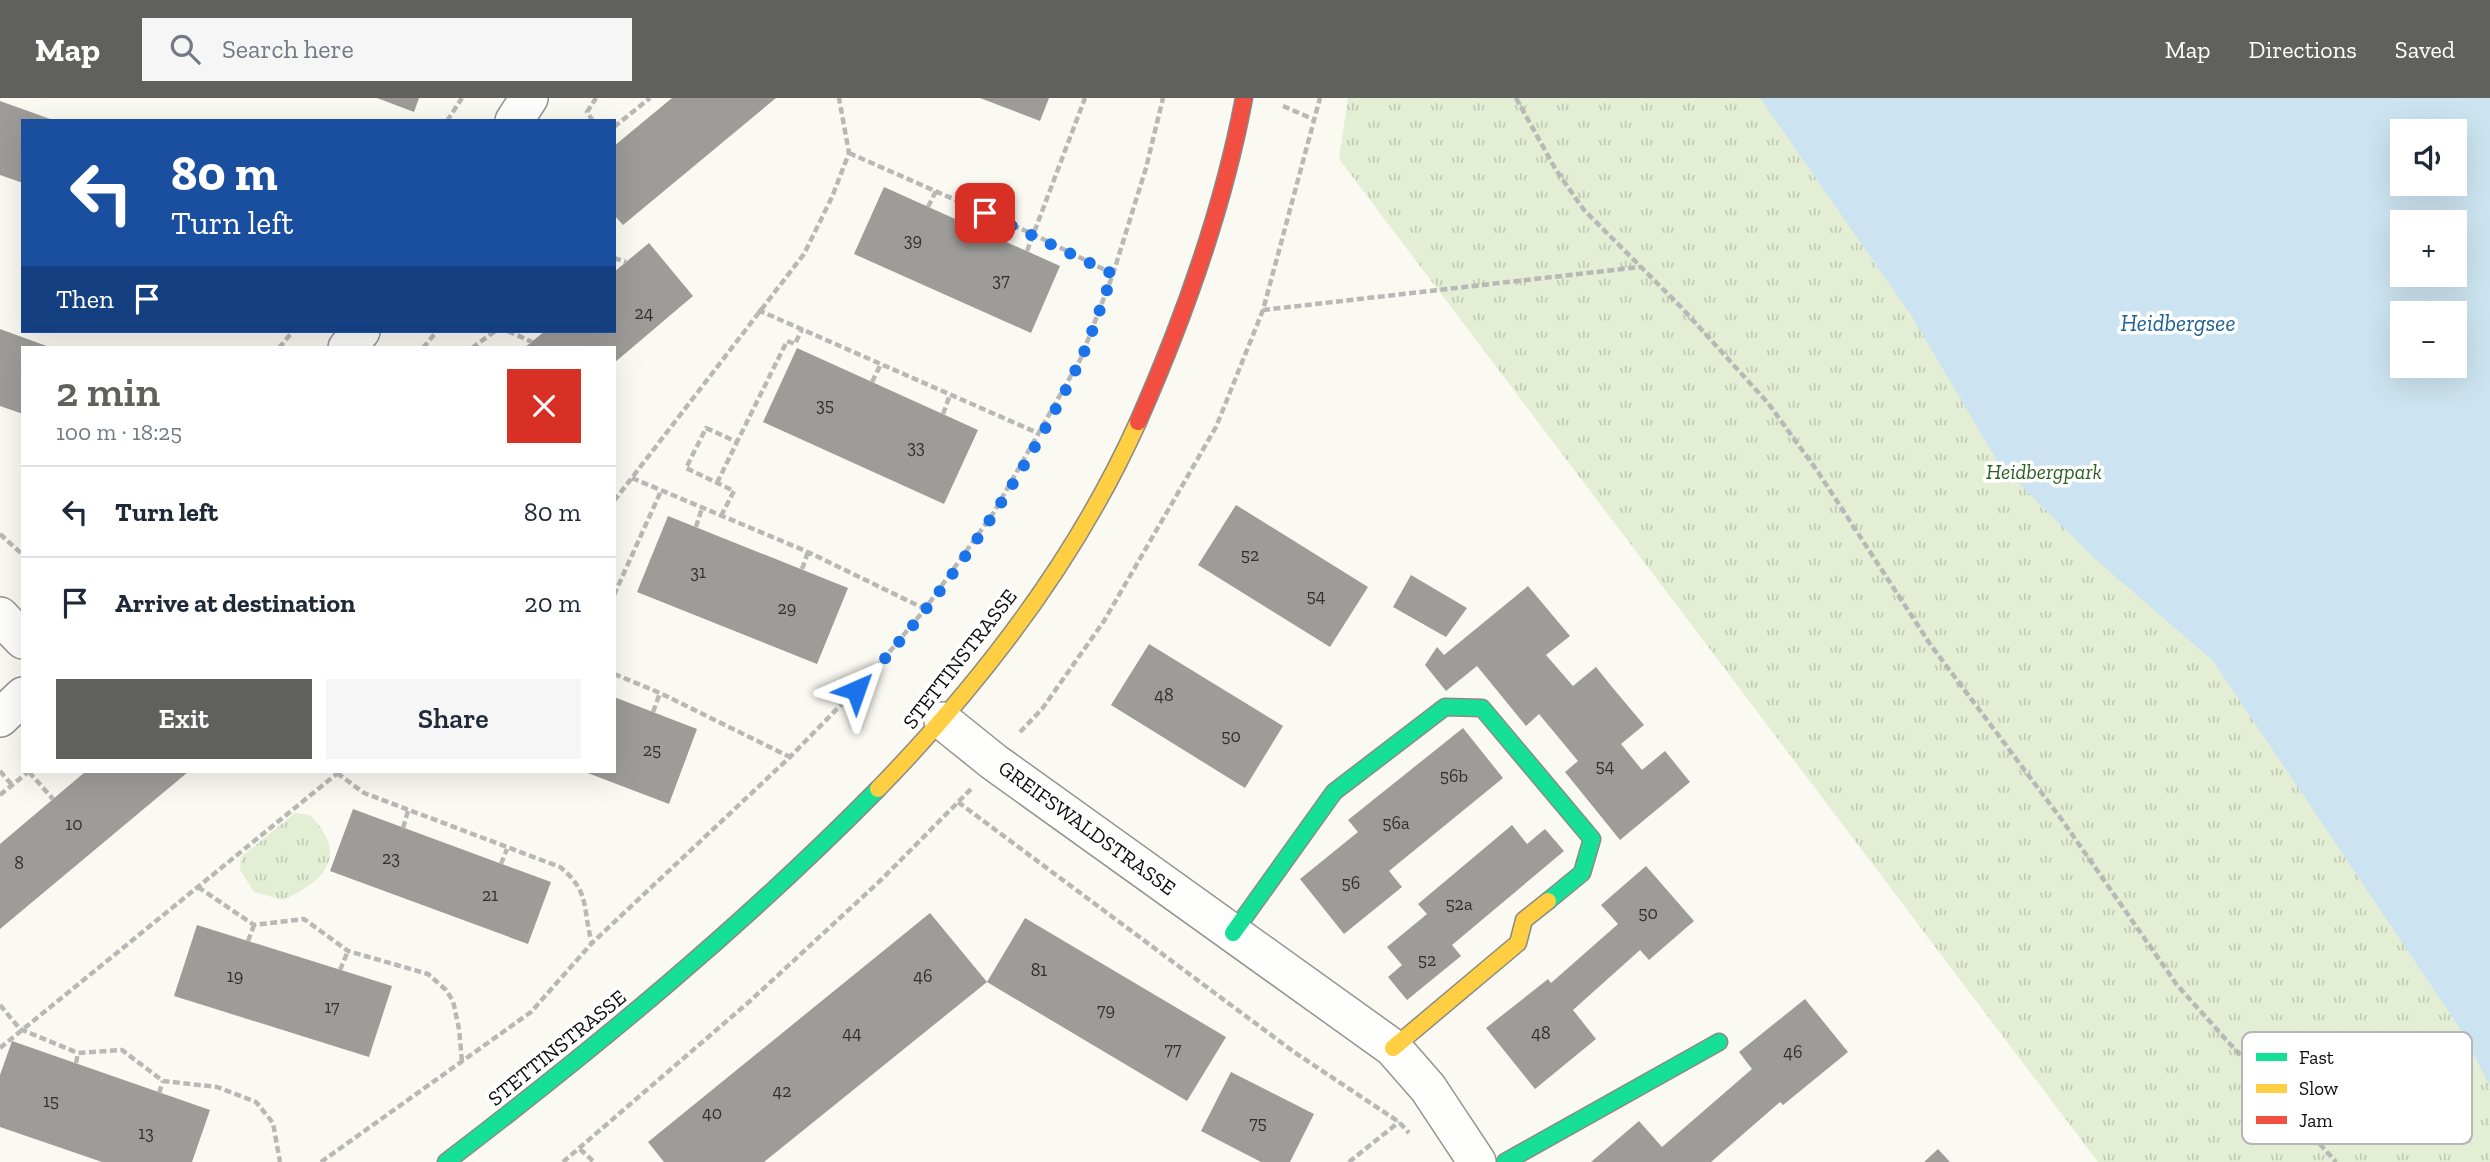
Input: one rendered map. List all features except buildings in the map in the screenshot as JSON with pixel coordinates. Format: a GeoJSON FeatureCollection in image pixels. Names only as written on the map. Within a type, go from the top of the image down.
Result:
{"type":"FeatureCollection","features":[{"type":"Feature","properties":{"kind":"street"},"geometry":{"type":"LineString","coordinates":[[515,119],[529,98]]}},
{"type":"Feature","properties":{"kind":"street","name":"STETTINSTRASSE"},"geometry":{"type":"LineString","coordinates":[[446,1162],[524,1104],[695,964],[808,862],[943,721],[1029,609],[1099,501],[1146,410],[1203,257],[1237,142],[1244,98]]}},
{"type":"Feature","properties":{"kind":"street"},"geometry":{"type":"LineString","coordinates":[[0,616],[21,638]]}},
{"type":"Feature","properties":{"kind":"street"},"geometry":{"type":"LineString","coordinates":[[0,718],[21,698]]}},
{"type":"Feature","properties":{"kind":"street"},"geometry":{"type":"LineString","coordinates":[[1233,933],[1334,792],[1445,707],[1482,708],[1592,839],[1582,873],[1524,920],[1518,943],[1393,1048]]}},
{"type":"Feature","properties":{"kind":"street","name":"GREIFSWALDSTRASSE"},"geometry":{"type":"LineString","coordinates":[[943,721],[994,762],[1393,1048],[1428,1088],[1477,1162]]}},
{"type":"Feature","properties":{"kind":"street"},"geometry":{"type":"LineString","coordinates":[[1506,1162],[1719,1042]]}},
{"type":"Feature","properties":{"kind":"path"},"geometry":{"type":"LineString","coordinates":[[448,119],[462,98]]}},
{"type":"Feature","properties":{"kind":"path"},"geometry":{"type":"LineString","coordinates":[[583,119],[596,98]]}},
{"type":"Feature","properties":{"kind":"path"},"geometry":{"type":"LineString","coordinates":[[616,125],[650,98]]}},
{"type":"Feature","properties":{"kind":"path"},"geometry":{"type":"LineString","coordinates":[[616,498],[758,310],[804,254],[832,197],[849,153],[839,98]]}},
{"type":"Feature","properties":{"kind":"path"},"geometry":{"type":"LineString","coordinates":[[1027,251],[1085,98]]}},
{"type":"Feature","properties":{"kind":"path"},"geometry":{"type":"LineString","coordinates":[[321,1162],[531,1012],[592,943],[790,757],[872,673],[925,610],[994,512],[1081,358],[1113,274],[1146,168],[1163,98]]}},
{"type":"Feature","properties":{"kind":"path"},"geometry":{"type":"LineString","coordinates":[[1016,736],[1042,709],[1104,621],[1216,427],[1264,310],[1320,98]]}},
{"type":"Feature","properties":{"kind":"path"},"geometry":{"type":"LineString","coordinates":[[1516,98],[1556,170],[1584,210],[1725,353],[1768,403],[1818,472],[1930,644],[2062,820],[2177,985],[2242,1057]]}},
{"type":"Feature","properties":{"kind":"path"},"geometry":{"type":"LineString","coordinates":[[1277,103],[1315,120]]}},
{"type":"Feature","properties":{"kind":"path"},"geometry":{"type":"LineString","coordinates":[[587,112],[592,119]]}},
{"type":"Feature","properties":{"kind":"path"},"geometry":{"type":"LineString","coordinates":[[849,153],[1035,235],[1113,274]]}},
{"type":"Feature","properties":{"kind":"path"},"geometry":{"type":"LineString","coordinates":[[928,207],[936,191]]}},
{"type":"Feature","properties":{"kind":"path"},"geometry":{"type":"LineString","coordinates":[[616,259],[626,262]]}},
{"type":"Feature","properties":{"kind":"path"},"geometry":{"type":"LineString","coordinates":[[1264,310],[1641,267]]}},
{"type":"Feature","properties":{"kind":"path"},"geometry":{"type":"LineString","coordinates":[[758,310],[1040,434]]}},
{"type":"Feature","properties":{"kind":"path"},"geometry":{"type":"LineString","coordinates":[[717,482],[787,341],[795,344],[802,330]]}},
{"type":"Feature","properties":{"kind":"path"},"geometry":{"type":"LineString","coordinates":[[475,346],[492,333]]}},
{"type":"Feature","properties":{"kind":"path"},"geometry":{"type":"LineString","coordinates":[[512,333],[532,342]]}},
{"type":"Feature","properties":{"kind":"path"},"geometry":{"type":"LineString","coordinates":[[872,382],[881,364]]}},
{"type":"Feature","properties":{"kind":"path"},"geometry":{"type":"LineString","coordinates":[[943,414],[950,395]]}},
{"type":"Feature","properties":{"kind":"path"},"geometry":{"type":"LineString","coordinates":[[721,516],[734,491],[686,468],[706,428],[737,442]]}},
{"type":"Feature","properties":{"kind":"path"},"geometry":{"type":"LineString","coordinates":[[632,478],[808,551],[925,610]]}},
{"type":"Feature","properties":{"kind":"path"},"geometry":{"type":"LineString","coordinates":[[616,591],[661,491]]}},
{"type":"Feature","properties":{"kind":"path"},"geometry":{"type":"LineString","coordinates":[[696,527],[702,508]]}},
{"type":"Feature","properties":{"kind":"path"},"geometry":{"type":"LineString","coordinates":[[0,534],[21,553]]}},
{"type":"Feature","properties":{"kind":"path"},"geometry":{"type":"LineString","coordinates":[[802,569],[808,551]]}},
{"type":"Feature","properties":{"kind":"path"},"geometry":{"type":"LineString","coordinates":[[616,675],[660,693],[790,757]]}},
{"type":"Feature","properties":{"kind":"path"},"geometry":{"type":"LineString","coordinates":[[653,712],[660,693]]}},
{"type":"Feature","properties":{"kind":"path"},"geometry":{"type":"LineString","coordinates":[[0,771],[12,785]]}},
{"type":"Feature","properties":{"kind":"path"},"geometry":{"type":"LineString","coordinates":[[0,795],[27,773]]}},
{"type":"Feature","properties":{"kind":"path"},"geometry":{"type":"LineString","coordinates":[[29,773],[53,799]]}},
{"type":"Feature","properties":{"kind":"path"},"geometry":{"type":"LineString","coordinates":[[0,1048],[337,773]]}},
{"type":"Feature","properties":{"kind":"path"},"geometry":{"type":"LineString","coordinates":[[339,773],[364,793],[560,867],[576,880],[584,894],[592,943]]}},
{"type":"Feature","properties":{"kind":"path"},"geometry":{"type":"LineString","coordinates":[[563,1162],[750,1001],[882,879],[974,786]]}},
{"type":"Feature","properties":{"kind":"path"},"geometry":{"type":"LineString","coordinates":[[958,802],[1294,1052],[1399,1122],[1417,1142]]}},
{"type":"Feature","properties":{"kind":"path"},"geometry":{"type":"LineString","coordinates":[[403,828],[408,811]]}},
{"type":"Feature","properties":{"kind":"path"},"geometry":{"type":"LineString","coordinates":[[501,864],[507,849]]}},
{"type":"Feature","properties":{"kind":"path"},"geometry":{"type":"LineString","coordinates":[[198,887],[254,925],[304,919],[348,951],[428,974],[446,990],[453,1001],[462,1062]]}},
{"type":"Feature","properties":{"kind":"path"},"geometry":{"type":"LineString","coordinates":[[248,941],[254,925]]}},
{"type":"Feature","properties":{"kind":"path"},"geometry":{"type":"LineString","coordinates":[[340,970],[348,951]]}},
{"type":"Feature","properties":{"kind":"path"},"geometry":{"type":"LineString","coordinates":[[0,1005],[20,1029],[78,1053],[122,1051],[163,1081],[217,1087],[256,1102],[273,1123],[280,1162]]}},
{"type":"Feature","properties":{"kind":"path"},"geometry":{"type":"LineString","coordinates":[[76,1063],[78,1053]]}},
{"type":"Feature","properties":{"kind":"path"},"geometry":{"type":"LineString","coordinates":[[159,1093],[163,1081]]}},
{"type":"Feature","properties":{"kind":"path"},"geometry":{"type":"LineString","coordinates":[[1349,1162],[1399,1122]]}},
{"type":"Feature","properties":{"kind":"path"},"geometry":{"type":"LineString","coordinates":[[2320,1144],[2336,1162]]}},
{"type":"Feature","properties":{"kind":"path"},"geometry":{"type":"LineString","coordinates":[[580,1149],[594,1162]]}},
{"type":"Feature","properties":{"kind":"green space","name":"Heidbergpark"},"geometry":{"type":"Polygon","coordinates":[[[1348,98],[2490,98],[2490,1162],[2098,1162],[1339,159],[1348,98]]]}},
{"type":"Feature","properties":{"kind":"green space"},"geometry":{"type":"Polygon","coordinates":[[[295,813],[310,815],[322,829],[330,854],[327,865],[311,884],[283,900],[254,892],[240,870],[241,857],[295,813]]]}},
{"type":"Feature","properties":{"kind":"water","name":"Heidbergsee"},"geometry":{"type":"Polygon","coordinates":[[[1760,98],[2490,98],[2490,1086],[2472,1051],[2472,1032],[2462,1032],[2213,661],[2094,558],[1999,464],[1911,315],[1760,98]]]}},
{"type":"Feature","properties":{"kind":"traffic: fast"},"geometry":{"type":"LineString","coordinates":[[1233,933],[1334,792],[1445,707],[1482,708],[1592,839],[1582,873],[1548,901]]}},
{"type":"Feature","properties":{"kind":"traffic: fast"},"geometry":{"type":"LineString","coordinates":[[446,1162],[559,1074],[669,983],[775,888],[878,789]]}},
{"type":"Feature","properties":{"kind":"traffic: fast"},"geometry":{"type":"LineString","coordinates":[[1505,1162],[1719,1042]]}},
{"type":"Feature","properties":{"kind":"traffic: slow"},"geometry":{"type":"LineString","coordinates":[[878,789],[954,706],[1024,617],[1086,522],[1138,422]]}},
{"type":"Feature","properties":{"kind":"traffic: slow"},"geometry":{"type":"LineString","coordinates":[[1393,1048],[1518,943],[1524,920],[1548,901]]}},
{"type":"Feature","properties":{"kind":"traffic: jam"},"geometry":{"type":"LineString","coordinates":[[1138,422],[1200,263],[1225,181],[1244,98]]}},
{"type":"Feature","properties":{"kind":"route"},"geometry":{"type":"LineString","coordinates":[[856,690],[925,610],[994,512],[1081,358],[1113,274],[985,213]]}}]}
